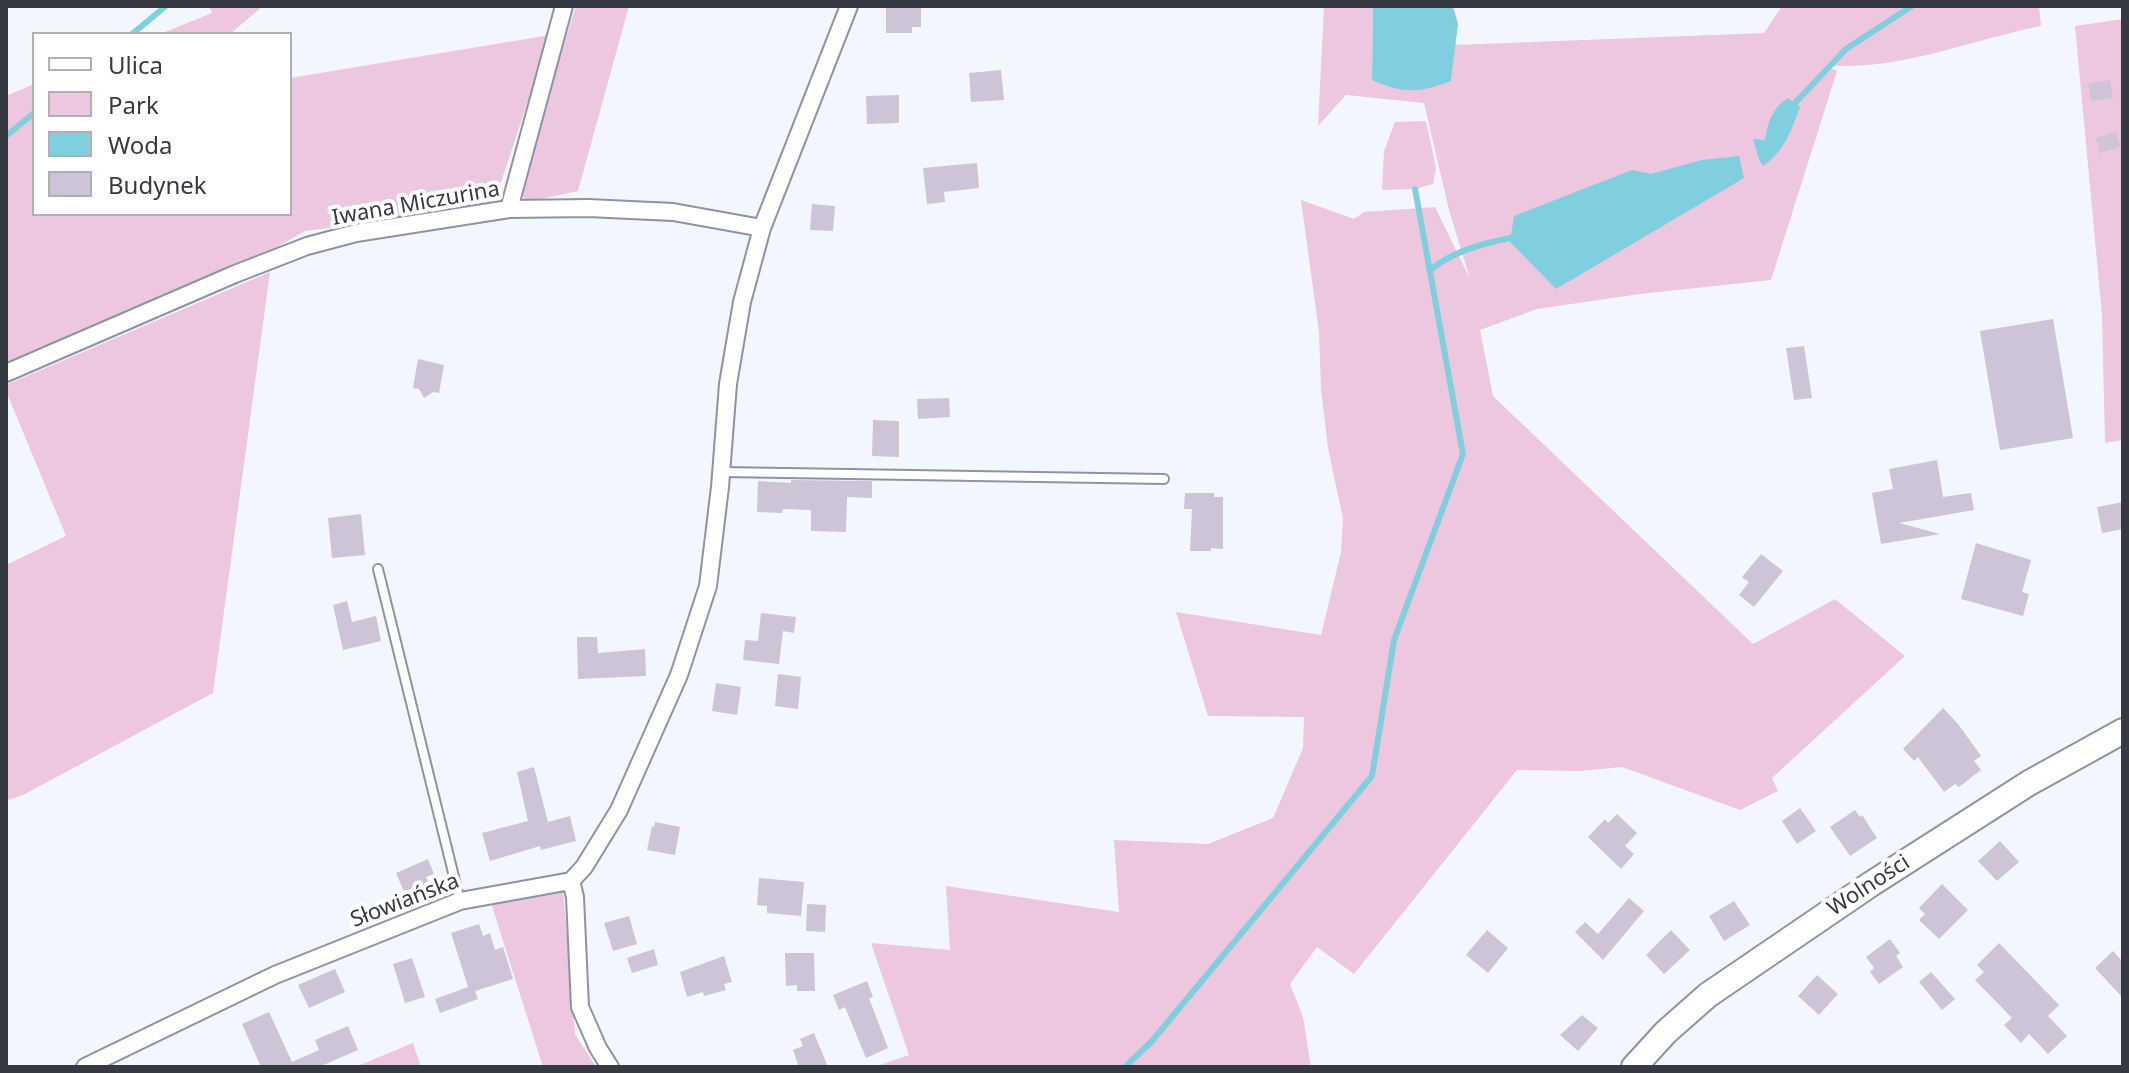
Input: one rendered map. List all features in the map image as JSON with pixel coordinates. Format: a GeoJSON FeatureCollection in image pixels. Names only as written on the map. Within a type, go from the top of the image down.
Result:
{"type":"FeatureCollection","features":[{"type":"Feature","properties":{"kind":"street"},"geometry":{"type":"LineString","coordinates":[[509,209],[564,6]]}},
{"type":"Feature","properties":{"kind":"street"},"geometry":{"type":"LineString","coordinates":[[610,1067],[580,1007],[575,897],[571,881],[584,867],[619,810],[679,675],[708,586],[722,472],[728,384],[742,302],[762,228],[849,6]]}},
{"type":"Feature","properties":{"kind":"street","name":"Iwana Miczurina"},"geometry":{"type":"LineString","coordinates":[[6,373],[235,274],[307,246],[356,233],[509,209],[588,208],[673,212],[762,228]]}},
{"type":"Feature","properties":{"kind":"street","name":"Wolności"},"geometry":{"type":"LineString","coordinates":[[1634,1067],[1666,1032],[1708,995],[1884,875],[2029,783],[2123,731]]}},
{"type":"Feature","properties":{"kind":"street","name":"Słowiańska"},"geometry":{"type":"LineString","coordinates":[[85,1067],[275,975],[460,901],[571,881]]}},
{"type":"Feature","properties":{"kind":"lane"},"geometry":{"type":"LineString","coordinates":[[722,472],[1164,479]]}},
{"type":"Feature","properties":{"kind":"lane"},"geometry":{"type":"LineString","coordinates":[[378,569],[460,901]]}},
{"type":"Feature","properties":{"kind":"green space"},"geometry":{"type":"Polygon","coordinates":[[[209,6],[263,6],[232,32],[165,32],[212,13],[209,6]]]}},
{"type":"Feature","properties":{"kind":"green space"},"geometry":{"type":"Polygon","coordinates":[[[576,6],[629,6],[578,191],[527,202],[517,189],[576,6]]]}},
{"type":"Feature","properties":{"kind":"green space"},"geometry":{"type":"Polygon","coordinates":[[[1324,6],[1373,6],[1372,80],[1451,81],[1455,45],[1764,33],[1782,6],[2039,6],[2041,26],[1879,64],[1825,65],[1837,71],[1771,280],[1537,309],[1480,330],[1493,396],[1753,644],[1835,599],[1905,656],[1772,778],[1778,791],[1740,810],[1622,767],[1580,771],[1517,770],[1354,974],[1317,947],[1290,984],[1303,1017],[1311,1067],[874,1067],[909,1055],[871,943],[950,950],[946,886],[1119,912],[1114,840],[1208,844],[1273,818],[1303,748],[1304,717],[1208,716],[1176,612],[1321,635],[1341,552],[1343,519],[1328,448],[1321,389],[1319,332],[1301,200],[1354,219],[1364,212],[1435,207],[1470,279],[1449,210],[1424,103],[1346,95],[1318,126],[1324,6]]]}},
{"type":"Feature","properties":{"kind":"green space"},"geometry":{"type":"Polygon","coordinates":[[[2123,19],[2123,440],[2105,443],[2102,315],[2075,26],[2123,19]]]}},
{"type":"Feature","properties":{"kind":"green space"},"geometry":{"type":"Polygon","coordinates":[[[550,35],[495,200],[485,208],[305,231],[265,254],[6,362],[6,96],[32,85],[32,216],[292,216],[292,78],[550,35]]]}},
{"type":"Feature","properties":{"kind":"green space"},"geometry":{"type":"Polygon","coordinates":[[[1426,121],[1436,168],[1433,184],[1415,189],[1382,190],[1384,151],[1395,122],[1426,121]]]}},
{"type":"Feature","properties":{"kind":"green space"},"geometry":{"type":"Polygon","coordinates":[[[270,272],[213,693],[25,794],[6,801],[6,565],[66,536],[6,385],[270,272]]]}},
{"type":"Feature","properties":{"kind":"green space"},"geometry":{"type":"Polygon","coordinates":[[[563,889],[575,1034],[596,1067],[543,1067],[491,903],[563,889]]]}},
{"type":"Feature","properties":{"kind":"green space"},"geometry":{"type":"Polygon","coordinates":[[[413,1043],[421,1067],[355,1067],[413,1043]]]}},
{"type":"Feature","properties":{"kind":"water"},"geometry":{"type":"Polygon","coordinates":[[[1373,6],[1453,7],[1458,24],[1451,81],[1430,88],[1402,90],[1372,80],[1373,6]]]}},
{"type":"Feature","properties":{"kind":"water"},"geometry":{"type":"Polygon","coordinates":[[[1788,98],[1800,107],[1782,147],[1763,166],[1753,139],[1765,140],[1772,116],[1788,98]]]}},
{"type":"Feature","properties":{"kind":"water"},"geometry":{"type":"Polygon","coordinates":[[[1739,156],[1744,178],[1556,289],[1510,242],[1514,216],[1632,170],[1651,174],[1702,160],[1739,156]]]}},
{"type":"Feature","properties":{"kind":"building"},"geometry":{"type":"Polygon","coordinates":[[[886,6],[921,6],[921,27],[912,27],[912,33],[886,33],[886,6]]]}},
{"type":"Feature","properties":{"kind":"building"},"geometry":{"type":"Polygon","coordinates":[[[1001,70],[1004,100],[971,102],[969,73],[1001,70]]]}},
{"type":"Feature","properties":{"kind":"building"},"geometry":{"type":"Polygon","coordinates":[[[2110,80],[2113,98],[2091,101],[2088,84],[2110,80]]]}},
{"type":"Feature","properties":{"kind":"building"},"geometry":{"type":"Polygon","coordinates":[[[899,95],[899,123],[867,124],[866,96],[899,95]]]}},
{"type":"Feature","properties":{"kind":"building"},"geometry":{"type":"Polygon","coordinates":[[[2116,132],[2121,147],[2100,153],[2096,138],[2116,132]]]}},
{"type":"Feature","properties":{"kind":"building"},"geometry":{"type":"Polygon","coordinates":[[[977,163],[979,188],[944,192],[945,202],[927,204],[923,168],[977,163]]]}},
{"type":"Feature","properties":{"kind":"building"},"geometry":{"type":"Polygon","coordinates":[[[812,204],[835,206],[833,231],[810,230],[812,204]]]}},
{"type":"Feature","properties":{"kind":"building"},"geometry":{"type":"Polygon","coordinates":[[[2053,319],[2073,438],[2000,450],[1980,331],[2053,319]]]}},
{"type":"Feature","properties":{"kind":"building"},"geometry":{"type":"Polygon","coordinates":[[[1804,346],[1812,398],[1794,400],[1786,348],[1804,346]]]}},
{"type":"Feature","properties":{"kind":"building"},"geometry":{"type":"Polygon","coordinates":[[[418,359],[444,365],[439,393],[433,392],[424,398],[419,389],[413,388],[418,359]]]}},
{"type":"Feature","properties":{"kind":"building"},"geometry":{"type":"Polygon","coordinates":[[[949,398],[950,417],[918,419],[917,399],[949,398]]]}},
{"type":"Feature","properties":{"kind":"building"},"geometry":{"type":"Polygon","coordinates":[[[873,420],[899,421],[899,457],[872,456],[873,420]]]}},
{"type":"Feature","properties":{"kind":"building"},"geometry":{"type":"Polygon","coordinates":[[[1937,460],[1943,497],[1971,493],[1974,510],[1899,523],[1940,534],[1881,544],[1872,493],[1893,489],[1889,469],[1937,460]]]}},
{"type":"Feature","properties":{"kind":"building"},"geometry":{"type":"Polygon","coordinates":[[[791,480],[872,481],[872,498],[847,497],[846,532],[811,531],[811,510],[757,512],[758,481],[791,483],[791,480]]]}},
{"type":"Feature","properties":{"kind":"building"},"geometry":{"type":"Polygon","coordinates":[[[1185,493],[1214,493],[1214,497],[1223,497],[1223,549],[1190,551],[1192,509],[1184,509],[1185,493]]]}},
{"type":"Feature","properties":{"kind":"building"},"geometry":{"type":"Polygon","coordinates":[[[2123,502],[2123,529],[2102,533],[2097,507],[2123,502]]]}},
{"type":"Feature","properties":{"kind":"building"},"geometry":{"type":"Polygon","coordinates":[[[361,514],[365,555],[332,558],[328,518],[361,514]]]}},
{"type":"Feature","properties":{"kind":"building"},"geometry":{"type":"Polygon","coordinates":[[[1976,543],[2031,560],[2022,592],[2029,594],[2023,616],[1961,599],[1976,543]]]}},
{"type":"Feature","properties":{"kind":"building"},"geometry":{"type":"Polygon","coordinates":[[[1761,554],[1783,571],[1754,607],[1739,595],[1749,582],[1742,577],[1761,554]]]}},
{"type":"Feature","properties":{"kind":"building"},"geometry":{"type":"Polygon","coordinates":[[[347,601],[352,622],[376,616],[381,641],[343,650],[333,605],[347,601]]]}},
{"type":"Feature","properties":{"kind":"building"},"geometry":{"type":"Polygon","coordinates":[[[761,613],[796,617],[794,633],[783,631],[779,664],[743,660],[745,640],[758,641],[761,613]]]}},
{"type":"Feature","properties":{"kind":"building"},"geometry":{"type":"Polygon","coordinates":[[[577,637],[597,637],[598,653],[645,649],[646,676],[578,679],[577,637]]]}},
{"type":"Feature","properties":{"kind":"building"},"geometry":{"type":"Polygon","coordinates":[[[778,674],[801,677],[798,709],[775,706],[778,674]]]}},
{"type":"Feature","properties":{"kind":"building"},"geometry":{"type":"Polygon","coordinates":[[[716,683],[741,687],[737,715],[712,711],[716,683]]]}},
{"type":"Feature","properties":{"kind":"building"},"geometry":{"type":"Polygon","coordinates":[[[1943,708],[1981,756],[1974,761],[1981,770],[1959,787],[1955,784],[1944,792],[1918,757],[1914,761],[1903,749],[1943,708]]]}},
{"type":"Feature","properties":{"kind":"building"},"geometry":{"type":"Polygon","coordinates":[[[534,767],[548,822],[570,816],[576,841],[541,850],[540,846],[490,861],[482,833],[528,821],[517,772],[534,767]]]}},
{"type":"Feature","properties":{"kind":"building"},"geometry":{"type":"Polygon","coordinates":[[[1800,808],[1816,831],[1797,844],[1782,821],[1800,808]]]}},
{"type":"Feature","properties":{"kind":"building"},"geometry":{"type":"Polygon","coordinates":[[[1855,810],[1860,817],[1862,815],[1877,838],[1850,856],[1830,827],[1855,810]]]}},
{"type":"Feature","properties":{"kind":"building"},"geometry":{"type":"Polygon","coordinates":[[[1617,814],[1637,833],[1625,846],[1634,854],[1621,869],[1588,837],[1605,819],[1608,823],[1617,814]]]}},
{"type":"Feature","properties":{"kind":"building"},"geometry":{"type":"Polygon","coordinates":[[[655,822],[680,827],[675,855],[647,850],[655,822]]]}},
{"type":"Feature","properties":{"kind":"building"},"geometry":{"type":"Polygon","coordinates":[[[2000,841],[2019,862],[1997,881],[1978,861],[2000,841]]]}},
{"type":"Feature","properties":{"kind":"building"},"geometry":{"type":"Polygon","coordinates":[[[428,859],[434,874],[426,877],[429,884],[405,894],[396,873],[428,859]]]}},
{"type":"Feature","properties":{"kind":"building"},"geometry":{"type":"Polygon","coordinates":[[[759,878],[804,882],[801,916],[767,913],[767,906],[757,905],[759,878]]]}},
{"type":"Feature","properties":{"kind":"building"},"geometry":{"type":"Polygon","coordinates":[[[1942,884],[1968,910],[1939,939],[1919,920],[1925,914],[1919,908],[1942,884]]]}},
{"type":"Feature","properties":{"kind":"building"},"geometry":{"type":"Polygon","coordinates":[[[1629,898],[1644,911],[1603,960],[1575,932],[1585,922],[1598,934],[1629,898]]]}},
{"type":"Feature","properties":{"kind":"building"},"geometry":{"type":"Polygon","coordinates":[[[1734,901],[1750,925],[1724,941],[1709,916],[1734,901]]]}},
{"type":"Feature","properties":{"kind":"building"},"geometry":{"type":"Polygon","coordinates":[[[807,904],[826,905],[825,932],[806,931],[807,904]]]}},
{"type":"Feature","properties":{"kind":"building"},"geometry":{"type":"Polygon","coordinates":[[[629,916],[637,944],[613,951],[604,923],[629,916]]]}},
{"type":"Feature","properties":{"kind":"building"},"geometry":{"type":"Polygon","coordinates":[[[479,924],[483,936],[490,933],[495,950],[503,947],[513,979],[475,991],[478,999],[440,1013],[435,999],[468,987],[451,933],[479,924]]]}},
{"type":"Feature","properties":{"kind":"building"},"geometry":{"type":"Polygon","coordinates":[[[1487,930],[1508,948],[1488,973],[1466,955],[1487,930]]]}},
{"type":"Feature","properties":{"kind":"building"},"geometry":{"type":"Polygon","coordinates":[[[1671,930],[1690,950],[1664,974],[1646,955],[1671,930]]]}},
{"type":"Feature","properties":{"kind":"building"},"geometry":{"type":"Polygon","coordinates":[[[1890,939],[1900,953],[1896,956],[1903,967],[1879,984],[1870,972],[1874,968],[1866,957],[1890,939]]]}},
{"type":"Feature","properties":{"kind":"building"},"geometry":{"type":"Polygon","coordinates":[[[1999,943],[2059,1005],[2048,1016],[2067,1036],[2048,1054],[2029,1034],[2021,1043],[2004,1025],[2012,1018],[1975,980],[1984,972],[1977,965],[1999,943]]]}},
{"type":"Feature","properties":{"kind":"building"},"geometry":{"type":"Polygon","coordinates":[[[654,949],[658,965],[632,973],[627,958],[654,949]]]}},
{"type":"Feature","properties":{"kind":"building"},"geometry":{"type":"Polygon","coordinates":[[[2113,951],[2123,962],[2123,998],[2095,968],[2113,951]]]}},
{"type":"Feature","properties":{"kind":"building"},"geometry":{"type":"Polygon","coordinates":[[[785,953],[814,953],[815,991],[797,991],[797,985],[786,986],[785,953]]]}},
{"type":"Feature","properties":{"kind":"building"},"geometry":{"type":"Polygon","coordinates":[[[724,956],[732,982],[724,984],[726,990],[687,997],[680,972],[724,956]]]}},
{"type":"Feature","properties":{"kind":"building"},"geometry":{"type":"Polygon","coordinates":[[[412,958],[425,997],[405,1003],[393,964],[412,958]]]}},
{"type":"Feature","properties":{"kind":"building"},"geometry":{"type":"Polygon","coordinates":[[[335,969],[345,992],[309,1008],[298,985],[335,969]]]}},
{"type":"Feature","properties":{"kind":"building"},"geometry":{"type":"Polygon","coordinates":[[[1931,972],[1955,999],[1942,1010],[1919,982],[1931,972]]]}},
{"type":"Feature","properties":{"kind":"building"},"geometry":{"type":"Polygon","coordinates":[[[1817,975],[1838,994],[1819,1015],[1798,996],[1817,975]]]}},
{"type":"Feature","properties":{"kind":"building"},"geometry":{"type":"Polygon","coordinates":[[[867,981],[873,997],[869,998],[888,1048],[866,1058],[845,1007],[839,1010],[833,995],[867,981]]]}},
{"type":"Feature","properties":{"kind":"building"},"geometry":{"type":"Polygon","coordinates":[[[269,1012],[292,1062],[319,1050],[315,1040],[348,1026],[358,1050],[319,1067],[261,1067],[242,1024],[269,1012]]]}},
{"type":"Feature","properties":{"kind":"building"},"geometry":{"type":"Polygon","coordinates":[[[1582,1015],[1598,1028],[1578,1051],[1560,1035],[1582,1015]]]}},
{"type":"Feature","properties":{"kind":"building"},"geometry":{"type":"Polygon","coordinates":[[[814,1033],[828,1067],[799,1067],[793,1050],[803,1046],[800,1039],[814,1033]]]}},
{"type":"Feature","properties":{"kind":"waterway"},"geometry":{"type":"LineString","coordinates":[[134,32],[166,6]]}},
{"type":"Feature","properties":{"kind":"waterway"},"geometry":{"type":"LineString","coordinates":[[1796,102],[1846,49],[1912,6]]}},
{"type":"Feature","properties":{"kind":"waterway"},"geometry":{"type":"LineString","coordinates":[[6,136],[32,115]]}},
{"type":"Feature","properties":{"kind":"waterway"},"geometry":{"type":"LineString","coordinates":[[1125,1067],[1152,1041],[1372,776],[1394,640],[1463,454],[1415,189]]}},
{"type":"Feature","properties":{"kind":"waterway"},"geometry":{"type":"LineString","coordinates":[[1430,270],[1468,249],[1510,238]]}}]}
